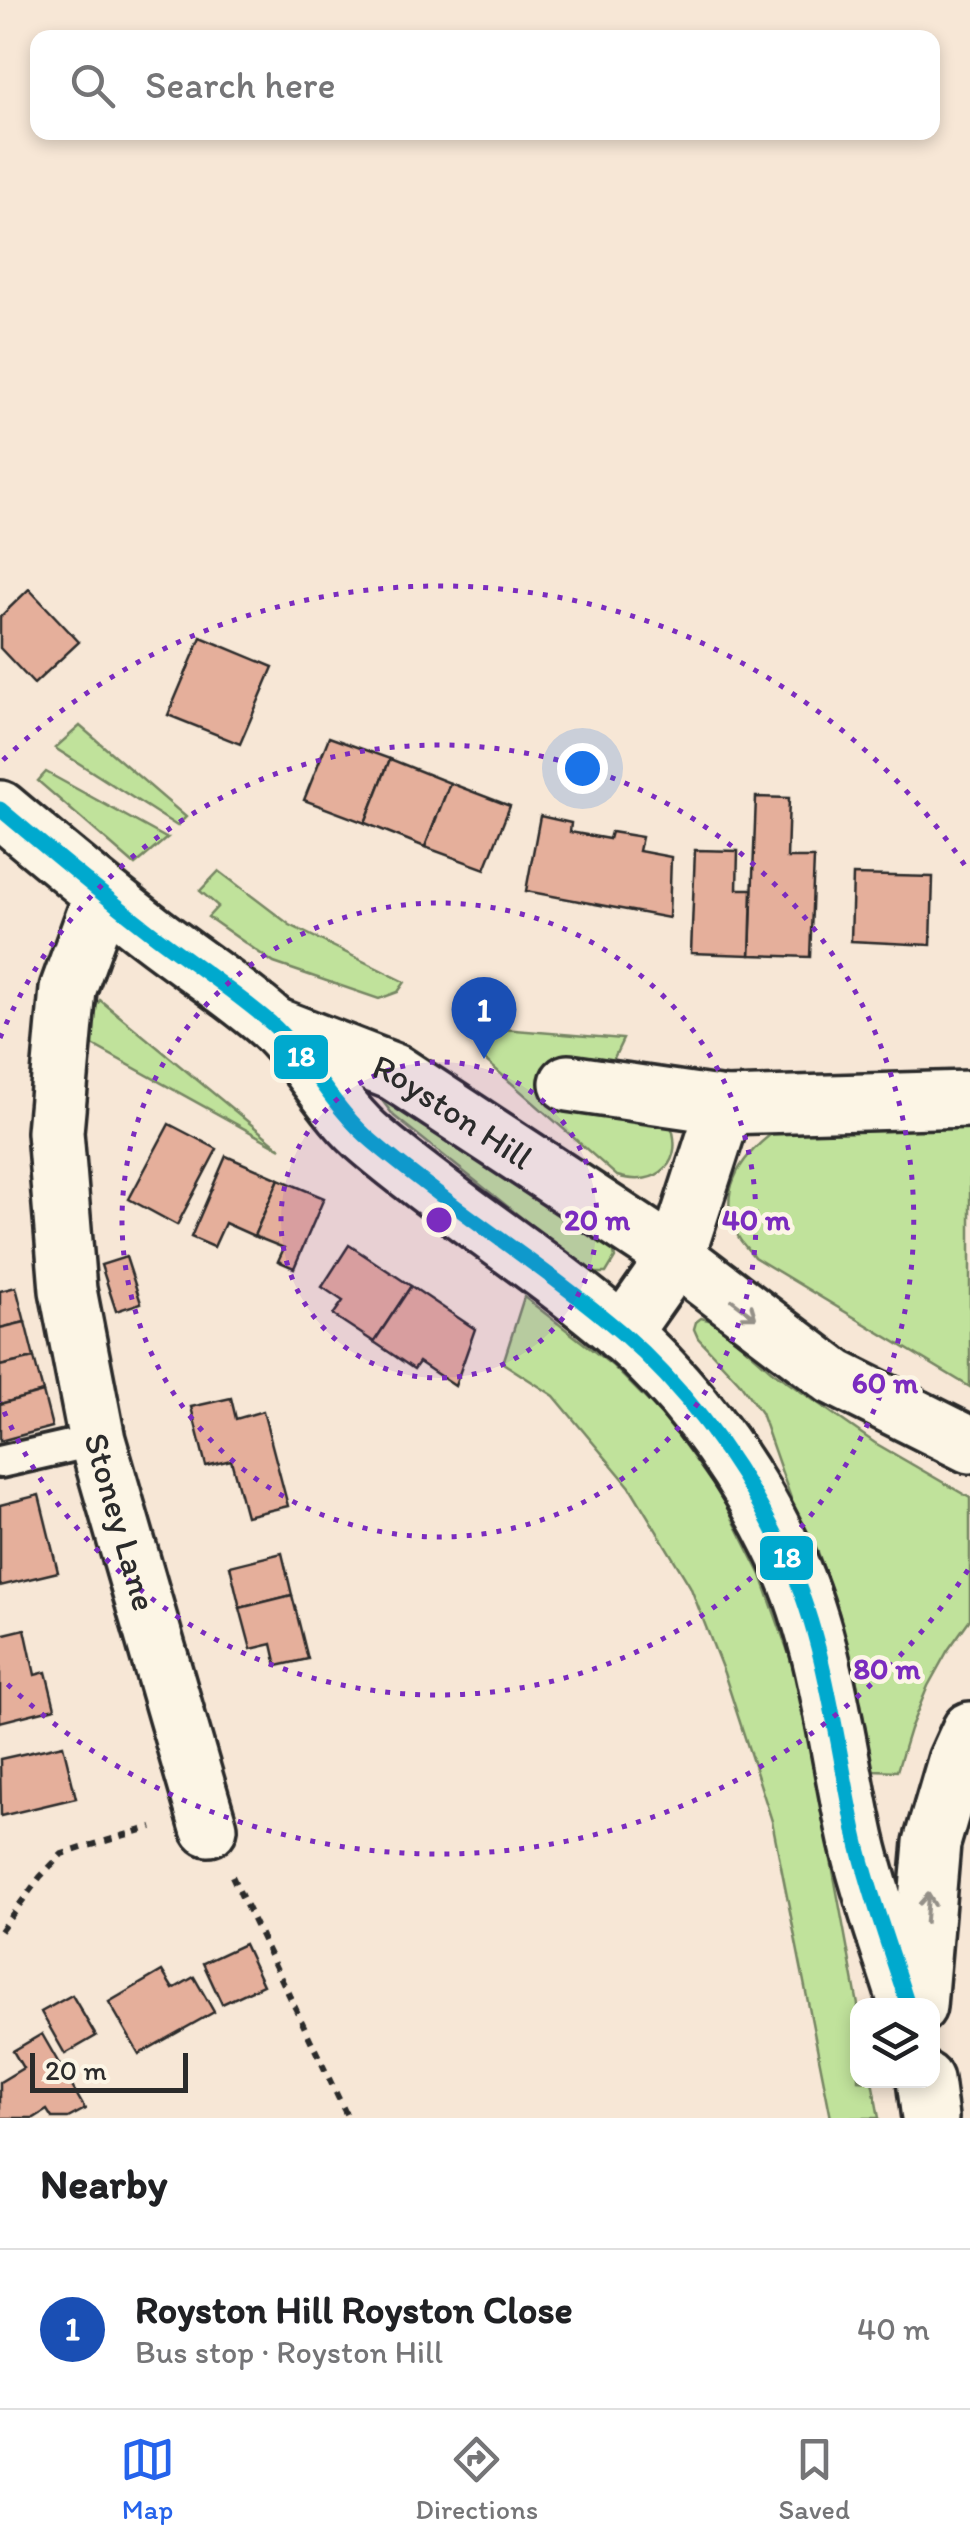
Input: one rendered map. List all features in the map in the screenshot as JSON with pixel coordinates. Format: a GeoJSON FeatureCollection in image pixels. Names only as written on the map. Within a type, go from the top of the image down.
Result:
{"type":"FeatureCollection","features":[{"type":"Feature","properties":{"kind":"main road","name":"Royston Hill"},"geometry":{"type":"LineString","coordinates":[[0,809],[102,894],[273,1025],[368,1138],[622,1334],[672,1382],[712,1430],[752,1490],[783,1548],[808,1610],[830,1690],[858,1843],[906,1998]]}},
{"type":"Feature","properties":{"kind":"main road","name":"Stoney Lane"},"geometry":{"type":"LineString","coordinates":[[102,894],[68,988],[55,1132],[68,1290],[98,1440],[207,1820]]}},
{"type":"Feature","properties":{"kind":"main road","name":"Royston Hill"},"geometry":{"type":"LineString","coordinates":[[273,1025],[394,1072],[676,1257],[834,1378],[970,1445]]}},
{"type":"Feature","properties":{"kind":"main road"},"geometry":{"type":"LineString","coordinates":[[568,1084],[725,1106],[970,1099]]}},
{"type":"Feature","properties":{"kind":"main road"},"geometry":{"type":"LineString","coordinates":[[622,1334],[676,1257],[725,1106]]}},
{"type":"Feature","properties":{"kind":"main road"},"geometry":{"type":"LineString","coordinates":[[919,1998],[932,1843],[956,1760],[970,1730]]}},
{"type":"Feature","properties":{"kind":"main road"},"geometry":{"type":"LineString","coordinates":[[928,2088],[930,2118]]}},
{"type":"Feature","properties":{"kind":"main road"},"geometry":{"type":"LineString","coordinates":[[932,2088],[946,2118]]}},
{"type":"Feature","properties":{"kind":"lane"},"geometry":{"type":"LineString","coordinates":[[0,1462],[98,1440]]}},
{"type":"Feature","properties":{"kind":"path"},"geometry":{"type":"LineString","coordinates":[[0,1931],[62,1854],[207,1820],[348,2118]]}},
{"type":"Feature","properties":{"kind":"green space"},"geometry":{"type":"Polygon","coordinates":[[[80,726],[186,817],[177,826],[55,748],[80,726]]]}},
{"type":"Feature","properties":{"kind":"green space"},"geometry":{"type":"Polygon","coordinates":[[[46,772],[167,838],[135,865],[38,781],[46,772]]]}},
{"type":"Feature","properties":{"kind":"green space"},"geometry":{"type":"Polygon","coordinates":[[[219,871],[290,925],[405,982],[398,992],[379,999],[274,963],[208,917],[218,906],[200,891],[219,871]]]}},
{"type":"Feature","properties":{"kind":"green space"},"geometry":{"type":"Polygon","coordinates":[[[100,1000],[281,1149],[93,1045],[93,1010],[100,1000]]]}},
{"type":"Feature","properties":{"kind":"green space"},"geometry":{"type":"Polygon","coordinates":[[[490,1028],[623,1039],[613,1060],[559,1059],[669,1121],[674,1148],[665,1168],[645,1179],[617,1176],[484,1059],[490,1028]]]}},
{"type":"Feature","properties":{"kind":"green space"},"geometry":{"type":"Polygon","coordinates":[[[377,1094],[612,1244],[615,1258],[606,1273],[591,1273],[394,1116],[377,1094]]]}},
{"type":"Feature","properties":{"kind":"green space"},"geometry":{"type":"Polygon","coordinates":[[[970,1122],[970,1387],[754,1257],[739,1238],[729,1207],[734,1178],[741,1165],[774,1132],[970,1122]]]}},
{"type":"Feature","properties":{"kind":"green space"},"geometry":{"type":"Polygon","coordinates":[[[524,1297],[613,1366],[666,1419],[721,1496],[761,1575],[797,1677],[857,1998],[850,1998],[850,2088],[873,2088],[879,2118],[831,2118],[772,1821],[724,1673],[690,1586],[630,1487],[554,1396],[503,1363],[524,1297]]]}},
{"type":"Feature","properties":{"kind":"green space"},"geometry":{"type":"Polygon","coordinates":[[[701,1318],[716,1322],[773,1372],[875,1443],[970,1498],[970,1619],[928,1686],[897,1771],[873,1770],[856,1678],[818,1552],[794,1507],[761,1413],[739,1382],[698,1338],[694,1329],[701,1318]]]}},
{"type":"Feature","properties":{"kind":"building"},"geometry":{"type":"Polygon","coordinates":[[[29,589],[79,642],[34,684],[0,648],[0,617],[29,589]]]}},
{"type":"Feature","properties":{"kind":"building"},"geometry":{"type":"Polygon","coordinates":[[[201,637],[273,667],[240,744],[168,715],[201,637]]]}},
{"type":"Feature","properties":{"kind":"building"},"geometry":{"type":"Polygon","coordinates":[[[329,737],[390,759],[365,823],[304,800],[329,737]]]}},
{"type":"Feature","properties":{"kind":"building"},"geometry":{"type":"Polygon","coordinates":[[[390,759],[450,783],[425,847],[365,823],[390,759]]]}},
{"type":"Feature","properties":{"kind":"building"},"geometry":{"type":"Polygon","coordinates":[[[450,783],[510,806],[485,869],[425,847],[450,783]]]}},
{"type":"Feature","properties":{"kind":"building"},"geometry":{"type":"Polygon","coordinates":[[[756,797],[789,798],[787,858],[814,858],[810,957],[750,955],[756,797]]]}},
{"type":"Feature","properties":{"kind":"building"},"geometry":{"type":"Polygon","coordinates":[[[540,816],[571,823],[570,832],[609,839],[611,832],[642,837],[639,851],[671,857],[669,918],[526,891],[540,816]]]}},
{"type":"Feature","properties":{"kind":"building"},"geometry":{"type":"Polygon","coordinates":[[[695,850],[738,851],[737,889],[752,889],[750,955],[691,953],[695,850]]]}},
{"type":"Feature","properties":{"kind":"building"},"geometry":{"type":"Polygon","coordinates":[[[853,875],[933,877],[931,945],[851,941],[853,875]]]}},
{"type":"Feature","properties":{"kind":"building"},"geometry":{"type":"Polygon","coordinates":[[[169,1124],[217,1149],[177,1225],[129,1199],[169,1124]]]}},
{"type":"Feature","properties":{"kind":"building"},"geometry":{"type":"Polygon","coordinates":[[[226,1156],[279,1179],[254,1236],[225,1223],[214,1247],[191,1237],[226,1156]]]}},
{"type":"Feature","properties":{"kind":"building"},"geometry":{"type":"Polygon","coordinates":[[[279,1179],[324,1198],[294,1268],[278,1261],[284,1248],[254,1236],[279,1179]]]}},
{"type":"Feature","properties":{"kind":"building"},"geometry":{"type":"Polygon","coordinates":[[[349,1245],[411,1286],[374,1342],[333,1315],[343,1301],[322,1287],[349,1245]]]}},
{"type":"Feature","properties":{"kind":"building"},"geometry":{"type":"Polygon","coordinates":[[[126,1257],[141,1303],[116,1311],[101,1265],[126,1257]]]}},
{"type":"Feature","properties":{"kind":"building"},"geometry":{"type":"Polygon","coordinates":[[[411,1286],[475,1329],[455,1386],[419,1362],[414,1369],[374,1342],[411,1286]]]}},
{"type":"Feature","properties":{"kind":"building"},"geometry":{"type":"Polygon","coordinates":[[[16,1287],[25,1322],[0,1328],[0,1291],[16,1287]]]}},
{"type":"Feature","properties":{"kind":"building"},"geometry":{"type":"Polygon","coordinates":[[[25,1322],[34,1358],[0,1366],[0,1328],[25,1322]]]}},
{"type":"Feature","properties":{"kind":"building"},"geometry":{"type":"Polygon","coordinates":[[[34,1358],[43,1392],[0,1404],[0,1366],[34,1358]]]}},
{"type":"Feature","properties":{"kind":"building"},"geometry":{"type":"Polygon","coordinates":[[[43,1392],[52,1427],[0,1441],[0,1404],[43,1392]]]}},
{"type":"Feature","properties":{"kind":"building"},"geometry":{"type":"Polygon","coordinates":[[[231,1398],[236,1419],[263,1411],[288,1506],[246,1516],[231,1460],[206,1466],[191,1407],[231,1398]]]}},
{"type":"Feature","properties":{"kind":"building"},"geometry":{"type":"Polygon","coordinates":[[[39,1495],[58,1572],[0,1586],[0,1505],[39,1495]]]}},
{"type":"Feature","properties":{"kind":"building"},"geometry":{"type":"Polygon","coordinates":[[[282,1553],[292,1595],[240,1608],[230,1566],[282,1553]]]}},
{"type":"Feature","properties":{"kind":"building"},"geometry":{"type":"Polygon","coordinates":[[[292,1595],[308,1659],[277,1666],[272,1644],[251,1649],[240,1608],[292,1595]]]}},
{"type":"Feature","properties":{"kind":"building"},"geometry":{"type":"Polygon","coordinates":[[[25,1629],[35,1675],[46,1672],[55,1708],[0,1722],[0,1635],[25,1629]]]}},
{"type":"Feature","properties":{"kind":"building"},"geometry":{"type":"Polygon","coordinates":[[[63,1745],[76,1798],[1,1816],[0,1759],[63,1745]]]}},
{"type":"Feature","properties":{"kind":"building"},"geometry":{"type":"Polygon","coordinates":[[[244,1944],[263,1985],[222,2004],[203,1963],[244,1944]]]}},
{"type":"Feature","properties":{"kind":"building"},"geometry":{"type":"Polygon","coordinates":[[[162,1971],[173,1989],[194,1977],[214,2012],[139,2054],[109,2002],[162,1971]]]}},
{"type":"Feature","properties":{"kind":"building"},"geometry":{"type":"Polygon","coordinates":[[[72,1995],[96,2036],[65,2054],[41,2012],[72,1995]]]}},
{"type":"Feature","properties":{"kind":"building"},"geometry":{"type":"Polygon","coordinates":[[[42,2034],[85,2109],[68,2118],[52,2118],[47,2110],[34,2118],[0,2118],[0,2082],[23,2068],[13,2051],[42,2034]]]}},
{"type":"Feature","properties":{"kind":"transit line","name":"18"},"geometry":{"type":"LineString","coordinates":[[0,809],[133,918],[271,1023],[359,1129],[403,1167],[622,1333],[670,1380],[712,1431],[766,1516],[797,1580],[828,1690],[862,1861],[905,1998]]}},
{"type":"Feature","properties":{"kind":"place","name":"Royston Hill Royston Close"},"geometry":{"type":"Point","coordinates":[484,1059]}}]}
